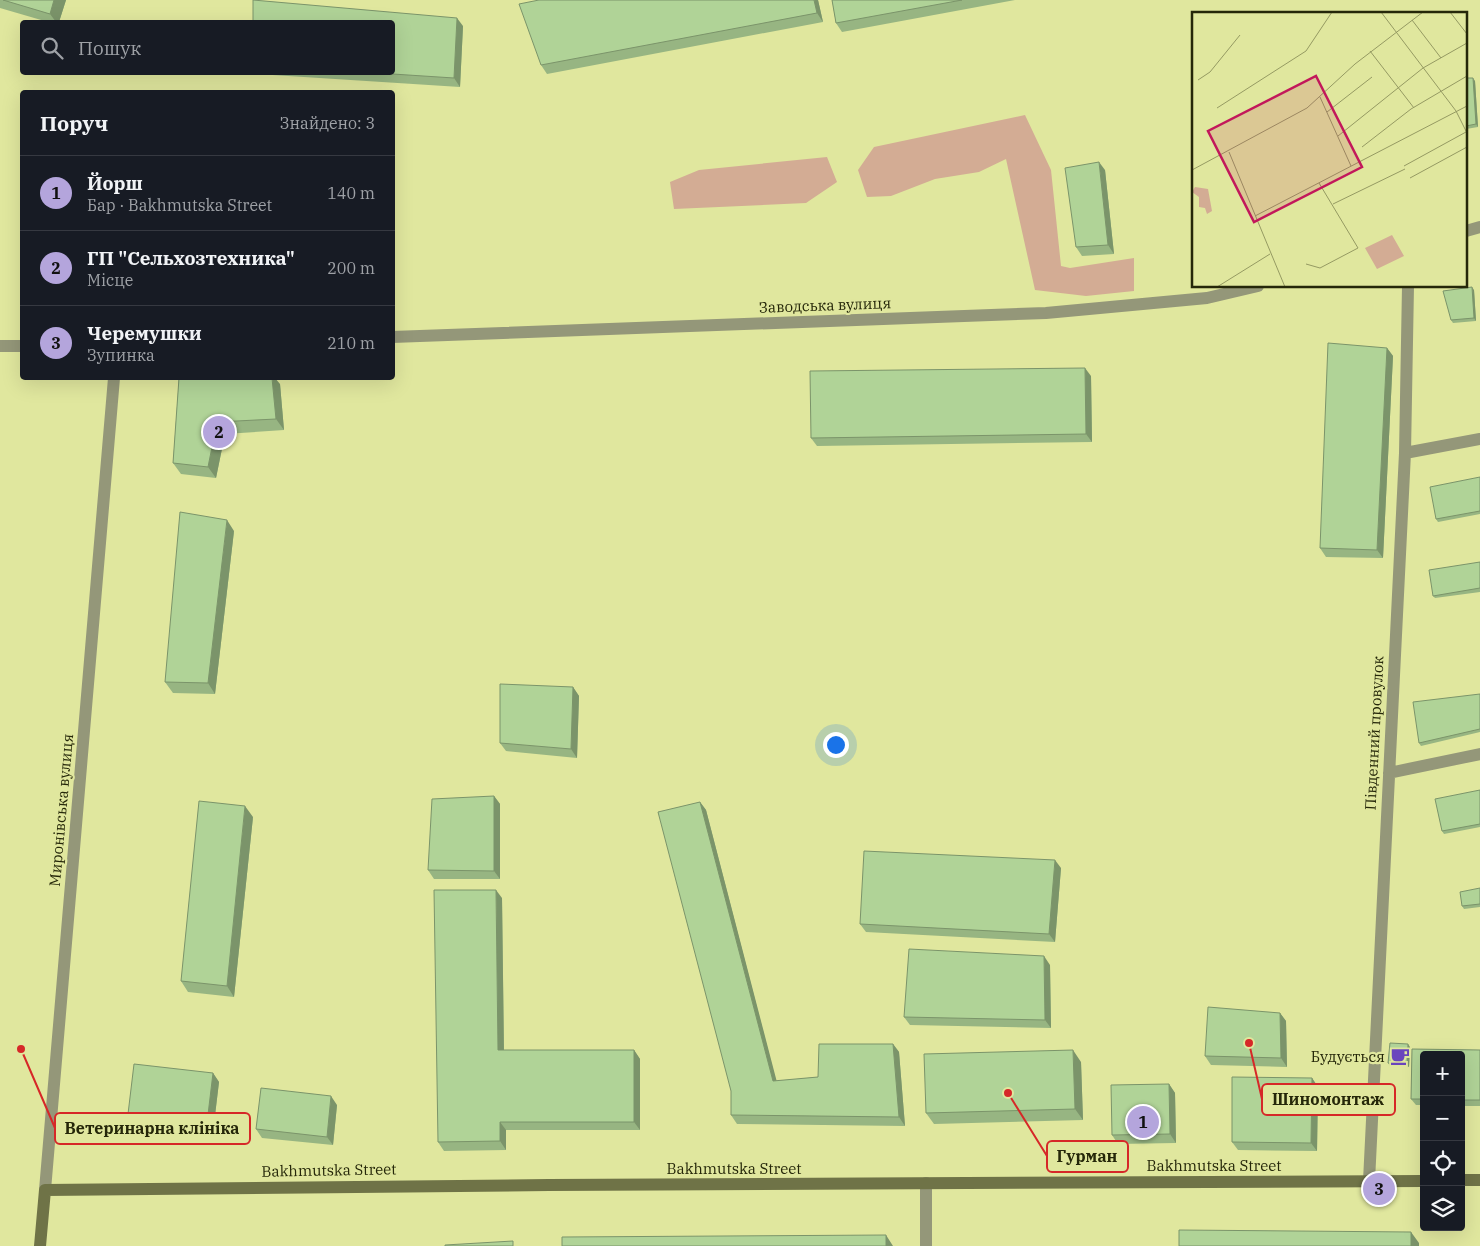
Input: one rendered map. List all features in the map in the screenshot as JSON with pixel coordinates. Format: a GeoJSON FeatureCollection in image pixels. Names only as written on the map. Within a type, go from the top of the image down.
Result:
{"type":"FeatureCollection","features":[{"type":"Feature","properties":{"kind":"street","name":"Заводська вулиця"},"geometry":{"type":"LineString","coordinates":[[395,337],[1046,313],[1207,298],[1250,288]]}},
{"type":"Feature","properties":{"kind":"street","name":"Південний провулок"},"geometry":{"type":"LineString","coordinates":[[1369,1181],[1405,453],[1408,288]]}},
{"type":"Feature","properties":{"kind":"street"},"geometry":{"type":"LineString","coordinates":[[0,346],[20,346]]}},
{"type":"Feature","properties":{"kind":"street","name":"Миронівська вулиця"},"geometry":{"type":"LineString","coordinates":[[40,1246],[114,380]]}},
{"type":"Feature","properties":{"kind":"street"},"geometry":{"type":"LineString","coordinates":[[1405,453],[1480,439]]}},
{"type":"Feature","properties":{"kind":"street"},"geometry":{"type":"LineString","coordinates":[[1389,773],[1480,754]]}},
{"type":"Feature","properties":{"kind":"street"},"geometry":{"type":"LineString","coordinates":[[1465,1180],[1480,1180]]}},
{"type":"Feature","properties":{"kind":"street","name":"Bakhmutska Street"},"geometry":{"type":"LineString","coordinates":[[45,1190],[549,1184],[1420,1181]]}},
{"type":"Feature","properties":{"kind":"street"},"geometry":{"type":"LineString","coordinates":[[926,1183],[926,1246]]}},
{"type":"Feature","properties":{"kind":"shaded area"},"geometry":{"type":"Polygon","coordinates":[[[1025,115],[1051,170],[1061,266],[1070,268],[1134,258],[1134,291],[1086,296],[1035,290],[1006,159],[979,172],[935,179],[891,196],[867,197],[858,170],[874,147],[1025,115]]]}},
{"type":"Feature","properties":{"kind":"shaded area"},"geometry":{"type":"Polygon","coordinates":[[[827,157],[837,182],[806,203],[674,209],[670,182],[699,170],[827,157]]]}},
{"type":"Feature","properties":{"kind":"building"},"geometry":{"type":"Polygon","coordinates":[[[3,0],[54,0],[50,14],[3,0]]]}},
{"type":"Feature","properties":{"kind":"building"},"geometry":{"type":"Polygon","coordinates":[[[253,0],[457,18],[454,78],[395,74],[395,20],[253,20],[253,0]]]}},
{"type":"Feature","properties":{"kind":"building"},"geometry":{"type":"Polygon","coordinates":[[[539,0],[814,0],[817,13],[541,65],[519,4],[539,0]]]}},
{"type":"Feature","properties":{"kind":"building"},"geometry":{"type":"Polygon","coordinates":[[[832,0],[962,0],[836,23],[832,0]]]}},
{"type":"Feature","properties":{"kind":"building"},"geometry":{"type":"Polygon","coordinates":[[[1468,78],[1473,78],[1476,124],[1468,126],[1468,78]]]}},
{"type":"Feature","properties":{"kind":"building"},"geometry":{"type":"Polygon","coordinates":[[[1099,162],[1108,245],[1076,247],[1065,168],[1099,162]]]}},
{"type":"Feature","properties":{"kind":"building"},"geometry":{"type":"Polygon","coordinates":[[[1472,287],[1474,318],[1451,320],[1443,291],[1472,287]]]}},
{"type":"Feature","properties":{"kind":"building"},"geometry":{"type":"Polygon","coordinates":[[[1328,343],[1387,348],[1377,550],[1320,548],[1328,343]]]}},
{"type":"Feature","properties":{"kind":"building"},"geometry":{"type":"Polygon","coordinates":[[[1085,368],[1086,434],[811,438],[810,371],[1085,368]]]}},
{"type":"Feature","properties":{"kind":"building"},"geometry":{"type":"Polygon","coordinates":[[[179,380],[272,380],[276,419],[217,422],[208,467],[173,463],[179,380]]]}},
{"type":"Feature","properties":{"kind":"building"},"geometry":{"type":"Polygon","coordinates":[[[1480,477],[1480,511],[1436,519],[1430,487],[1480,477]]]}},
{"type":"Feature","properties":{"kind":"building"},"geometry":{"type":"Polygon","coordinates":[[[180,512],[227,520],[208,683],[165,682],[180,512]]]}},
{"type":"Feature","properties":{"kind":"building"},"geometry":{"type":"Polygon","coordinates":[[[1480,562],[1480,588],[1433,596],[1429,570],[1480,562]]]}},
{"type":"Feature","properties":{"kind":"building"},"geometry":{"type":"Polygon","coordinates":[[[500,684],[573,687],[571,749],[500,743],[500,684]]]}},
{"type":"Feature","properties":{"kind":"building"},"geometry":{"type":"Polygon","coordinates":[[[1480,694],[1480,729],[1419,743],[1413,702],[1480,694]]]}},
{"type":"Feature","properties":{"kind":"building"},"geometry":{"type":"Polygon","coordinates":[[[1480,790],[1480,824],[1442,831],[1435,799],[1480,790]]]}},
{"type":"Feature","properties":{"kind":"building"},"geometry":{"type":"Polygon","coordinates":[[[494,796],[494,871],[428,870],[432,799],[494,796]]]}},
{"type":"Feature","properties":{"kind":"building"},"geometry":{"type":"Polygon","coordinates":[[[199,801],[245,806],[227,986],[181,981],[199,801]]]}},
{"type":"Feature","properties":{"kind":"building"},"geometry":{"type":"Polygon","coordinates":[[[700,802],[773,1081],[818,1077],[819,1044],[893,1044],[899,1117],[731,1115],[731,1091],[658,812],[700,802]]]}},
{"type":"Feature","properties":{"kind":"building"},"geometry":{"type":"Polygon","coordinates":[[[864,851],[1055,860],[1049,934],[860,924],[864,851]]]}},
{"type":"Feature","properties":{"kind":"building"},"geometry":{"type":"Polygon","coordinates":[[[1480,888],[1480,904],[1462,906],[1460,892],[1480,888]]]}},
{"type":"Feature","properties":{"kind":"building"},"geometry":{"type":"Polygon","coordinates":[[[434,890],[496,890],[498,1050],[634,1050],[634,1122],[500,1122],[500,1141],[438,1142],[434,890]]]}},
{"type":"Feature","properties":{"kind":"building"},"geometry":{"type":"Polygon","coordinates":[[[909,949],[1044,956],[1045,1020],[904,1017],[909,949]]]}},
{"type":"Feature","properties":{"kind":"building"},"geometry":{"type":"Polygon","coordinates":[[[1208,1007],[1280,1013],[1281,1058],[1205,1056],[1208,1007]]]}},
{"type":"Feature","properties":{"kind":"building","name":"Будується"},"geometry":{"type":"Polygon","coordinates":[[[1390,1043],[1408,1044],[1407,1064],[1388,1063],[1390,1043]]]}},
{"type":"Feature","properties":{"kind":"building"},"geometry":{"type":"Polygon","coordinates":[[[1412,1049],[1480,1050],[1480,1100],[1465,1100],[1465,1051],[1420,1051],[1420,1099],[1411,1099],[1412,1049]]]}},
{"type":"Feature","properties":{"kind":"building"},"geometry":{"type":"Polygon","coordinates":[[[1073,1050],[1075,1109],[926,1113],[924,1054],[1073,1050]]]}},
{"type":"Feature","properties":{"kind":"building"},"geometry":{"type":"Polygon","coordinates":[[[134,1064],[213,1073],[207,1123],[128,1114],[134,1064]]]}},
{"type":"Feature","properties":{"kind":"building"},"geometry":{"type":"Polygon","coordinates":[[[1232,1077],[1312,1078],[1311,1143],[1232,1142],[1232,1077]]]}},
{"type":"Feature","properties":{"kind":"building"},"geometry":{"type":"Polygon","coordinates":[[[1169,1084],[1170,1134],[1112,1135],[1111,1085],[1169,1084]]]}},
{"type":"Feature","properties":{"kind":"building"},"geometry":{"type":"Polygon","coordinates":[[[261,1088],[331,1096],[327,1137],[256,1129],[261,1088]]]}},
{"type":"Feature","properties":{"kind":"building"},"geometry":{"type":"Polygon","coordinates":[[[1179,1230],[1411,1232],[1411,1246],[1179,1246],[1179,1230]]]}},
{"type":"Feature","properties":{"kind":"building"},"geometry":{"type":"Polygon","coordinates":[[[886,1235],[886,1246],[562,1246],[562,1237],[886,1235]]]}},
{"type":"Feature","properties":{"kind":"building"},"geometry":{"type":"Polygon","coordinates":[[[513,1241],[513,1246],[445,1246],[445,1245],[513,1241]]]}},
{"type":"Feature","properties":{"kind":"place","name":"ГП \"Сельхозтехника\""},"geometry":{"type":"Point","coordinates":[219,432]}},
{"type":"Feature","properties":{"kind":"place","name":"Шиномонтаж"},"geometry":{"type":"Point","coordinates":[1249,1043]}},
{"type":"Feature","properties":{"kind":"place","name":"Ветеринарна клініка"},"geometry":{"type":"Point","coordinates":[21,1049]}},
{"type":"Feature","properties":{"kind":"place","name":"Будується"},"geometry":{"type":"Point","coordinates":[1400,1056]}},
{"type":"Feature","properties":{"kind":"place","name":"Гурман"},"geometry":{"type":"Point","coordinates":[1008,1093]}},
{"type":"Feature","properties":{"kind":"place","name":"Йорш"},"geometry":{"type":"Point","coordinates":[1143,1122]}},
{"type":"Feature","properties":{"kind":"place","name":"Черемушки"},"geometry":{"type":"Point","coordinates":[1379,1189]}}]}
